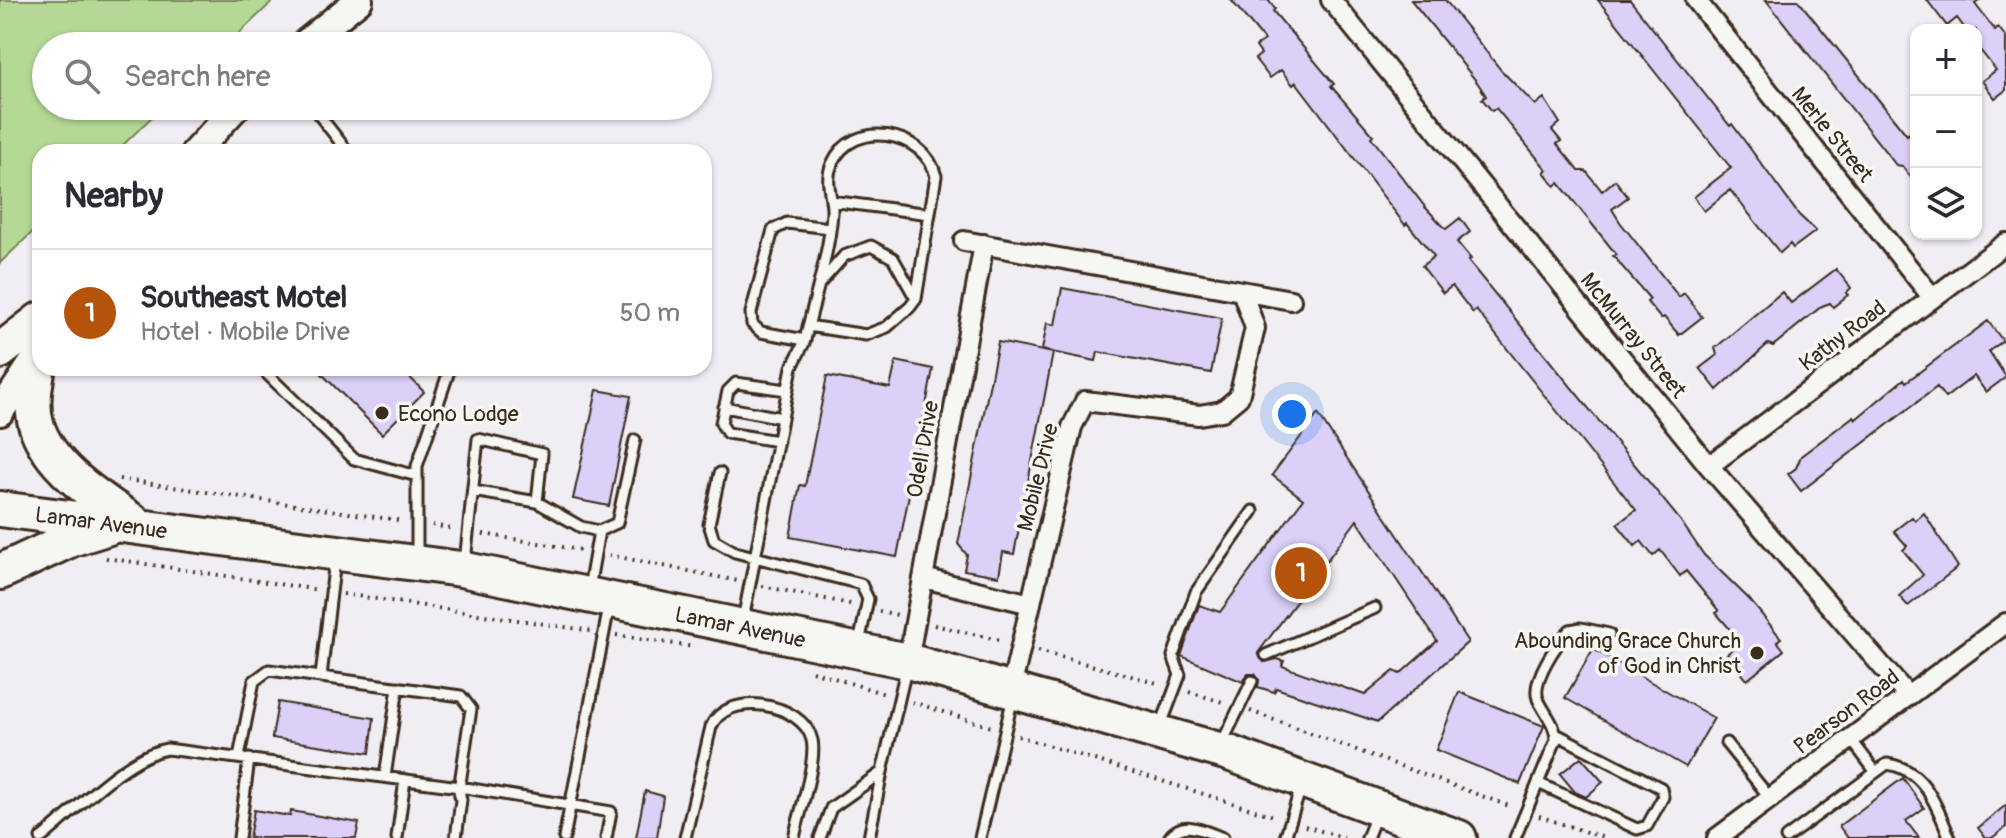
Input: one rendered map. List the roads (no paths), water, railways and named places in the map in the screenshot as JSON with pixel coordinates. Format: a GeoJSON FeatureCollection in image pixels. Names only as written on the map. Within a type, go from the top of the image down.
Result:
{"type":"FeatureCollection","features":[{"type":"Feature","properties":{"kind":"highway"},"geometry":{"type":"LineString","coordinates":[[0,351],[32,326]]}},
{"type":"Feature","properties":{"kind":"highway"},"geometry":{"type":"LineString","coordinates":[[37,376],[34,406],[36,425],[45,442],[88,490],[130,526]]}},
{"type":"Feature","properties":{"kind":"highway","name":"Lamar Avenue"},"geometry":{"type":"LineString","coordinates":[[0,509],[464,570],[908,661],[1219,749],[1303,780],[1373,823],[1459,838]]}},
{"type":"Feature","properties":{"kind":"highway"},"geometry":{"type":"LineString","coordinates":[[0,572],[71,539],[130,526]]}},
{"type":"Feature","properties":{"kind":"main road"},"geometry":{"type":"LineString","coordinates":[[319,32],[359,0]]}},
{"type":"Feature","properties":{"kind":"main road"},"geometry":{"type":"LineString","coordinates":[[202,144],[224,120]]}},
{"type":"Feature","properties":{"kind":"main road"},"geometry":{"type":"LineString","coordinates":[[0,412],[32,366]]}},
{"type":"Feature","properties":{"kind":"street","name":"McMurray Street"},"geometry":{"type":"LineString","coordinates":[[1331,0],[1709,466],[1907,695]]}},
{"type":"Feature","properties":{"kind":"street","name":"Merle Street"},"geometry":{"type":"LineString","coordinates":[[1696,0],[1932,297]]}},
{"type":"Feature","properties":{"kind":"street"},"geometry":{"type":"LineString","coordinates":[[964,241],[1291,300]]}},
{"type":"Feature","properties":{"kind":"street","name":"Kathy Road"},"geometry":{"type":"LineString","coordinates":[[1709,466],[2006,243]]}},
{"type":"Feature","properties":{"kind":"street","name":"Odell Drive"},"geometry":{"type":"LineString","coordinates":[[908,661],[984,244]]}},
{"type":"Feature","properties":{"kind":"street","name":"Mobile Drive"},"geometry":{"type":"LineString","coordinates":[[1013,690],[1072,427],[1085,401],[1199,415],[1222,411],[1239,397],[1255,328],[1242,291]]}},
{"type":"Feature","properties":{"kind":"street"},"geometry":{"type":"LineString","coordinates":[[923,578],[1031,604]]}},
{"type":"Feature","properties":{"kind":"street","name":"Pearson Road"},"geometry":{"type":"LineString","coordinates":[[1717,838],[2006,623]]}},
{"type":"Feature","properties":{"kind":"lane"},"geometry":{"type":"LineString","coordinates":[[323,120],[342,144]]}},
{"type":"Feature","properties":{"kind":"lane"},"geometry":{"type":"LineString","coordinates":[[742,627],[787,390],[795,358],[805,340],[808,326],[816,289],[829,228],[830,168],[844,147],[867,135],[889,136],[913,143],[933,165],[936,176],[916,299],[893,323],[871,334],[808,326]]}},
{"type":"Feature","properties":{"kind":"lane"},"geometry":{"type":"LineString","coordinates":[[831,201],[930,214]]}},
{"type":"Feature","properties":{"kind":"lane"},"geometry":{"type":"LineString","coordinates":[[805,340],[761,332],[752,324],[751,313],[773,230],[787,223],[829,228]]}},
{"type":"Feature","properties":{"kind":"lane"},"geometry":{"type":"LineString","coordinates":[[816,289],[844,256],[871,246],[893,258],[916,299]]}},
{"type":"Feature","properties":{"kind":"lane"},"geometry":{"type":"LineString","coordinates":[[269,376],[354,459],[417,476]]}},
{"type":"Feature","properties":{"kind":"lane"},"geometry":{"type":"LineString","coordinates":[[417,564],[419,457],[447,376]]}},
{"type":"Feature","properties":{"kind":"lane"},"geometry":{"type":"LineString","coordinates":[[778,441],[725,432],[721,426],[724,407],[729,388],[736,383],[787,390]]}},
{"type":"Feature","properties":{"kind":"lane"},"geometry":{"type":"LineString","coordinates":[[724,407],[782,418]]}},
{"type":"Feature","properties":{"kind":"lane"},"geometry":{"type":"LineString","coordinates":[[464,570],[478,439],[542,454],[537,502]]}},
{"type":"Feature","properties":{"kind":"lane"},"geometry":{"type":"LineString","coordinates":[[473,491],[537,502],[578,526],[599,531],[617,523],[635,440]]}},
{"type":"Feature","properties":{"kind":"lane"},"geometry":{"type":"LineString","coordinates":[[720,473],[710,533],[718,545],[861,584],[868,599],[858,651]]}},
{"type":"Feature","properties":{"kind":"lane"},"geometry":{"type":"LineString","coordinates":[[1158,732],[1180,675],[1173,656],[1196,592],[1253,511]]}},
{"type":"Feature","properties":{"kind":"lane"},"geometry":{"type":"LineString","coordinates":[[564,838],[604,633],[599,598],[599,531]]}},
{"type":"Feature","properties":{"kind":"lane"},"geometry":{"type":"LineString","coordinates":[[321,676],[335,552]]}},
{"type":"Feature","properties":{"kind":"lane"},"geometry":{"type":"LineString","coordinates":[[1266,655],[1375,608]]}},
{"type":"Feature","properties":{"kind":"lane"},"geometry":{"type":"LineString","coordinates":[[1515,838],[1556,744],[1556,734],[1537,697],[1538,681],[1570,630],[1581,628],[1609,634]]}},
{"type":"Feature","properties":{"kind":"lane"},"geometry":{"type":"LineString","coordinates":[[869,838],[908,661]]}},
{"type":"Feature","properties":{"kind":"lane"},"geometry":{"type":"LineString","coordinates":[[239,838],[253,686],[260,674],[274,670],[461,696],[469,703],[456,838]]}},
{"type":"Feature","properties":{"kind":"lane"},"geometry":{"type":"LineString","coordinates":[[1219,749],[1252,681]]}},
{"type":"Feature","properties":{"kind":"lane"},"geometry":{"type":"LineString","coordinates":[[385,777],[398,687]]}},
{"type":"Feature","properties":{"kind":"lane"},"geometry":{"type":"LineString","coordinates":[[980,838],[1013,690]]}},
{"type":"Feature","properties":{"kind":"lane"},"geometry":{"type":"LineString","coordinates":[[685,838],[711,727],[719,714],[738,705],[788,713],[810,734],[812,751],[794,838]]}},
{"type":"Feature","properties":{"kind":"lane"},"geometry":{"type":"LineString","coordinates":[[1538,783],[1637,829],[1647,826],[1663,797],[1661,788],[1556,734]]}},
{"type":"Feature","properties":{"kind":"lane"},"geometry":{"type":"LineString","coordinates":[[1850,737],[1875,771]]}},
{"type":"Feature","properties":{"kind":"lane"},"geometry":{"type":"LineString","coordinates":[[1726,743],[1770,798]]}},
{"type":"Feature","properties":{"kind":"lane"},"geometry":{"type":"LineString","coordinates":[[44,838],[154,751],[167,749],[460,787],[611,812],[606,838]]}},
{"type":"Feature","properties":{"kind":"lane"},"geometry":{"type":"LineString","coordinates":[[1786,838],[1875,771],[1894,765],[1924,784],[1950,838]]}},
{"type":"Feature","properties":{"kind":"lane"},"geometry":{"type":"LineString","coordinates":[[820,838],[831,808],[882,772]]}},
{"type":"Feature","properties":{"kind":"lane"},"geometry":{"type":"LineString","coordinates":[[397,838],[405,780]]}},
{"type":"Feature","properties":{"kind":"lane"},"geometry":{"type":"LineString","coordinates":[[1285,838],[1303,780]]}},
{"type":"Feature","properties":{"kind":"lane"},"geometry":{"type":"LineString","coordinates":[[1169,838],[1175,830],[1186,827],[1223,838]]}},
{"type":"Feature","properties":{"kind":"place","name":"Econo Lodge"},"geometry":{"type":"Point","coordinates":[382,413]}},
{"type":"Feature","properties":{"kind":"place","name":"Southeast Motel"},"geometry":{"type":"Point","coordinates":[1301,573]}},
{"type":"Feature","properties":{"kind":"place","name":"Abounding Grace Church of God in Christ"},"geometry":{"type":"Point","coordinates":[1757,653]}}]}
